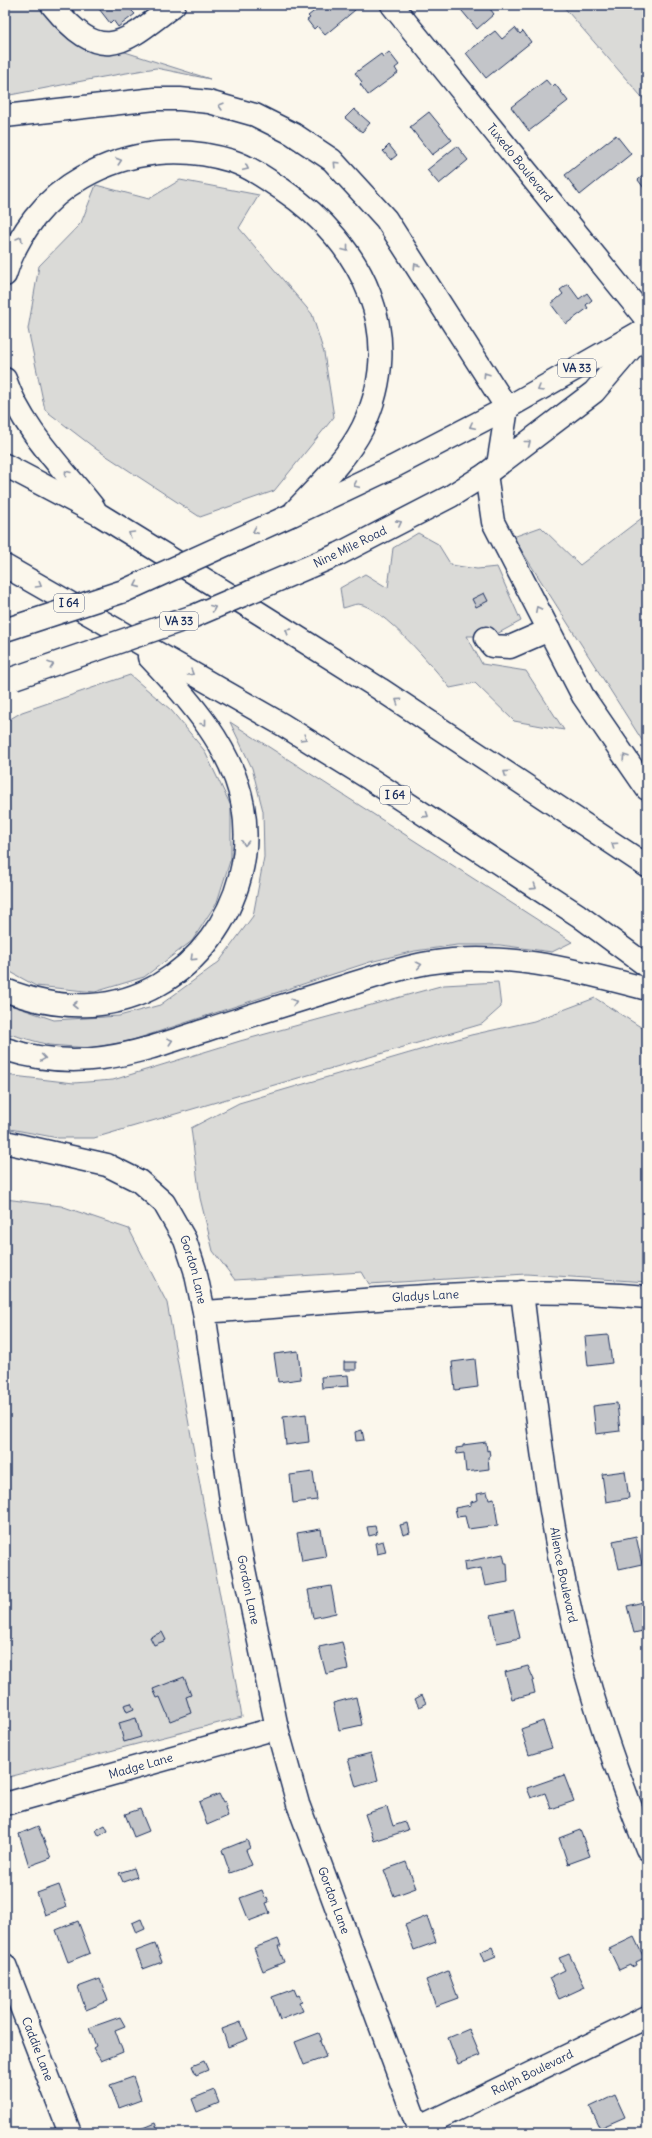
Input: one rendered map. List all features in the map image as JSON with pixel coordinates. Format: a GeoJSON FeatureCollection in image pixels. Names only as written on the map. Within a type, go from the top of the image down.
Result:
{"type":"FeatureCollection","features":[{"type":"Feature","properties":{"kind":"main road"},"geometry":{"type":"LineString","coordinates":[[52,5],[75,29],[86,37],[100,42],[113,44],[123,41],[138,33],[174,5]]}},
{"type":"Feature","properties":{"kind":"main road","name":"Tuxedo Boulevard"},"geometry":{"type":"LineString","coordinates":[[392,5],[647,320]]}},
{"type":"Feature","properties":{"kind":"main road"},"geometry":{"type":"LineString","coordinates":[[5,116],[155,99],[180,99],[209,102],[255,115],[293,134],[332,160],[386,219],[507,408],[492,470],[493,522],[583,696],[647,790]]}},
{"type":"Feature","properties":{"kind":"main road"},"geometry":{"type":"LineString","coordinates":[[5,275],[14,251],[24,233],[40,211],[55,196],[71,183],[100,167],[133,156],[171,152],[198,154],[232,161],[263,176],[299,200],[334,234],[353,258],[362,273],[370,292],[377,318],[380,356],[375,393],[363,427],[332,472],[291,515]]}},
{"type":"Feature","properties":{"kind":"main road","name":"Nine Mile Road"},"geometry":{"type":"LineString","coordinates":[[5,630],[124,591],[291,515],[393,467],[507,408],[647,329]]}},
{"type":"Feature","properties":{"kind":"main road","name":"Nine Mile Road"},"geometry":{"type":"LineString","coordinates":[[8,681],[194,616],[339,554],[451,496],[492,470],[594,392],[647,329]]}},
{"type":"Feature","properties":{"kind":"main road"},"geometry":{"type":"LineString","coordinates":[[5,379],[17,410],[33,433],[100,515]]}},
{"type":"Feature","properties":{"kind":"main road"},"geometry":{"type":"LineString","coordinates":[[5,465],[100,515],[380,689],[647,866]]}},
{"type":"Feature","properties":{"kind":"main road","name":"I 64"},"geometry":{"type":"LineString","coordinates":[[5,566],[283,725],[370,779],[578,915],[647,966]]}},
{"type":"Feature","properties":{"kind":"main road"},"geometry":{"type":"LineString","coordinates":[[486,638],[492,646],[510,647],[549,630]]}},
{"type":"Feature","properties":{"kind":"main road"},"geometry":{"type":"LineString","coordinates":[[5,990],[42,1002],[71,1005],[109,1002],[140,993],[168,979],[202,949],[214,935],[235,894],[244,861],[246,839],[243,806],[230,764],[211,731],[173,682],[133,640]]}},
{"type":"Feature","properties":{"kind":"main road"},"geometry":{"type":"LineString","coordinates":[[5,1049],[45,1059],[78,1061],[134,1053],[404,968],[459,960],[494,959],[533,962],[569,969],[647,989]]}},
{"type":"Feature","properties":{"kind":"main road","name":"Gordon Lane"},"geometry":{"type":"LineString","coordinates":[[5,1142],[107,1165],[122,1171],[139,1181],[157,1196],[176,1222],[185,1240],[195,1270],[204,1312],[234,1520],[247,1592],[277,1728],[298,1804],[419,2131]]}},
{"type":"Feature","properties":{"kind":"main road","name":"Gladys Lane"},"geometry":{"type":"LineString","coordinates":[[204,1312],[494,1292],[615,1294],[647,1297]]}},
{"type":"Feature","properties":{"kind":"main road","name":"Allence Boulevard"},"geometry":{"type":"LineString","coordinates":[[522,1292],[551,1518],[566,1590],[580,1649],[602,1724],[647,1849]]}},
{"type":"Feature","properties":{"kind":"main road","name":"Madge Lane"},"geometry":{"type":"LineString","coordinates":[[5,1804],[277,1728]]}},
{"type":"Feature","properties":{"kind":"main road","name":"Caddie Lane"},"geometry":{"type":"LineString","coordinates":[[5,1965],[70,2133]]}},
{"type":"Feature","properties":{"kind":"main road","name":"Ralph Boulevard"},"geometry":{"type":"LineString","coordinates":[[419,2131],[647,2017]]}},
{"type":"Feature","properties":{"kind":"shaded area"},"geometry":{"type":"Polygon","coordinates":[[[5,5],[38,5],[59,31],[210,79],[156,68],[5,96],[5,5]]]}},
{"type":"Feature","properties":{"kind":"shaded area"},"geometry":{"type":"Polygon","coordinates":[[[562,5],[647,5],[647,103],[562,5]]]}},
{"type":"Feature","properties":{"kind":"shaded area"},"geometry":{"type":"Polygon","coordinates":[[[180,180],[259,195],[239,228],[312,314],[324,353],[334,417],[274,491],[200,517],[96,449],[45,410],[28,329],[39,266],[81,223],[96,185],[149,199],[180,180]]]}},
{"type":"Feature","properties":{"kind":"shaded area"},"geometry":{"type":"Polygon","coordinates":[[[647,514],[647,748],[513,537],[541,527],[580,565],[647,514]]]}},
{"type":"Feature","properties":{"kind":"shaded area"},"geometry":{"type":"Polygon","coordinates":[[[418,533],[438,544],[451,565],[477,569],[497,567],[521,621],[493,636],[467,636],[482,664],[526,671],[564,730],[514,721],[475,683],[450,688],[433,667],[394,626],[380,615],[368,607],[358,604],[343,608],[340,588],[365,574],[388,588],[393,548],[418,533]]]}},
{"type":"Feature","properties":{"kind":"shaded area"},"geometry":{"type":"Polygon","coordinates":[[[130,675],[171,710],[204,750],[231,806],[231,858],[217,902],[192,941],[144,977],[95,992],[36,986],[5,969],[5,722],[22,712],[130,675]]]}},
{"type":"Feature","properties":{"kind":"shaded area"},"geometry":{"type":"Polygon","coordinates":[[[230,722],[572,942],[552,952],[500,945],[457,945],[415,951],[370,962],[130,1041],[89,1048],[49,1045],[5,1033],[5,1003],[54,1020],[119,1016],[160,1005],[219,962],[253,916],[264,857],[263,811],[252,768],[230,722]]]}},
{"type":"Feature","properties":{"kind":"shaded area"},"geometry":{"type":"Polygon","coordinates":[[[498,982],[501,1007],[482,1024],[94,1138],[58,1138],[5,1128],[5,1075],[74,1083],[113,1080],[240,1041],[444,985],[498,982]]]}},
{"type":"Feature","properties":{"kind":"shaded area"},"geometry":{"type":"Polygon","coordinates":[[[595,998],[647,1031],[647,1282],[526,1274],[369,1284],[362,1272],[235,1280],[213,1251],[200,1198],[191,1128],[239,1103],[471,1035],[534,1021],[595,998]]]}},
{"type":"Feature","properties":{"kind":"shaded area"},"geometry":{"type":"Polygon","coordinates":[[[5,1199],[61,1206],[129,1229],[167,1303],[242,1717],[5,1778],[5,1199]]]}},
{"type":"Feature","properties":{"kind":"building"},"geometry":{"type":"Polygon","coordinates":[[[96,5],[133,5],[130,9],[135,14],[118,27],[113,20],[110,23],[96,5]]]}},
{"type":"Feature","properties":{"kind":"building"},"geometry":{"type":"Polygon","coordinates":[[[322,5],[351,5],[355,10],[325,35],[317,26],[314,29],[307,20],[310,18],[308,16],[322,5]]]}},
{"type":"Feature","properties":{"kind":"building"},"geometry":{"type":"Polygon","coordinates":[[[457,5],[487,5],[494,14],[477,29],[457,5]]]}},
{"type":"Feature","properties":{"kind":"building"},"geometry":{"type":"Polygon","coordinates":[[[515,28],[520,34],[523,31],[531,42],[486,78],[466,53],[495,31],[502,39],[515,28]]]}},
{"type":"Feature","properties":{"kind":"building"},"geometry":{"type":"Polygon","coordinates":[[[389,52],[399,65],[395,68],[398,73],[368,95],[360,84],[362,82],[355,73],[381,54],[383,57],[389,52]]]}},
{"type":"Feature","properties":{"kind":"building"},"geometry":{"type":"Polygon","coordinates":[[[546,80],[552,87],[555,84],[568,101],[529,131],[511,107],[546,80]]]}},
{"type":"Feature","properties":{"kind":"building"},"geometry":{"type":"Polygon","coordinates":[[[354,109],[370,123],[362,132],[345,118],[354,109]]]}},
{"type":"Feature","properties":{"kind":"building"},"geometry":{"type":"Polygon","coordinates":[[[429,112],[452,140],[432,155],[410,127],[429,112]]]}},
{"type":"Feature","properties":{"kind":"building"},"geometry":{"type":"Polygon","coordinates":[[[616,135],[631,154],[580,195],[565,175],[616,135]]]}},
{"type":"Feature","properties":{"kind":"building"},"geometry":{"type":"Polygon","coordinates":[[[389,145],[397,155],[391,160],[383,151],[389,145]]]}},
{"type":"Feature","properties":{"kind":"building"},"geometry":{"type":"Polygon","coordinates":[[[457,146],[468,160],[439,184],[427,170],[457,146]]]}},
{"type":"Feature","properties":{"kind":"building"},"geometry":{"type":"Polygon","coordinates":[[[647,172],[647,192],[638,180],[647,172]]]}},
{"type":"Feature","properties":{"kind":"building"},"geometry":{"type":"Polygon","coordinates":[[[568,284],[579,299],[587,293],[592,300],[586,305],[588,308],[566,324],[551,304],[563,294],[560,290],[568,284]]]}},
{"type":"Feature","properties":{"kind":"building"},"geometry":{"type":"Polygon","coordinates":[[[484,593],[488,601],[476,607],[472,599],[484,593]]]}},
{"type":"Feature","properties":{"kind":"building"},"geometry":{"type":"Polygon","coordinates":[[[608,1335],[612,1363],[588,1366],[585,1337],[608,1335]]]}},
{"type":"Feature","properties":{"kind":"building"},"geometry":{"type":"Polygon","coordinates":[[[298,1351],[301,1379],[278,1382],[274,1354],[298,1351]]]}},
{"type":"Feature","properties":{"kind":"building"},"geometry":{"type":"Polygon","coordinates":[[[475,1359],[478,1387],[455,1390],[452,1362],[475,1359]]]}},
{"type":"Feature","properties":{"kind":"building"},"geometry":{"type":"Polygon","coordinates":[[[344,1362],[356,1362],[356,1370],[344,1370],[344,1362]]]}},
{"type":"Feature","properties":{"kind":"building"},"geometry":{"type":"Polygon","coordinates":[[[348,1375],[349,1386],[322,1388],[321,1377],[348,1375]]]}},
{"type":"Feature","properties":{"kind":"building"},"geometry":{"type":"Polygon","coordinates":[[[617,1403],[620,1431],[596,1434],[593,1406],[617,1403]]]}},
{"type":"Feature","properties":{"kind":"building"},"geometry":{"type":"Polygon","coordinates":[[[306,1414],[309,1442],[286,1445],[283,1417],[306,1414]]]}},
{"type":"Feature","properties":{"kind":"building"},"geometry":{"type":"Polygon","coordinates":[[[362,1430],[364,1440],[356,1441],[355,1432],[362,1430]]]}},
{"type":"Feature","properties":{"kind":"building"},"geometry":{"type":"Polygon","coordinates":[[[486,1442],[487,1451],[489,1450],[490,1456],[488,1457],[489,1469],[466,1472],[464,1453],[457,1454],[456,1448],[463,1447],[463,1445],[486,1442]]]}},
{"type":"Feature","properties":{"kind":"building"},"geometry":{"type":"Polygon","coordinates":[[[625,1471],[629,1498],[606,1502],[602,1474],[625,1471]]]}},
{"type":"Feature","properties":{"kind":"building"},"geometry":{"type":"Polygon","coordinates":[[[313,1472],[317,1500],[293,1503],[290,1475],[313,1472]]]}},
{"type":"Feature","properties":{"kind":"building"},"geometry":{"type":"Polygon","coordinates":[[[487,1492],[489,1499],[494,1498],[498,1525],[468,1529],[465,1516],[457,1517],[455,1508],[471,1505],[471,1502],[478,1500],[477,1494],[487,1492]]]}},
{"type":"Feature","properties":{"kind":"building"},"geometry":{"type":"Polygon","coordinates":[[[408,1523],[410,1533],[403,1535],[400,1525],[408,1523]]]}},
{"type":"Feature","properties":{"kind":"building"},"geometry":{"type":"Polygon","coordinates":[[[375,1526],[377,1534],[369,1536],[367,1527],[375,1526]]]}},
{"type":"Feature","properties":{"kind":"building"},"geometry":{"type":"Polygon","coordinates":[[[321,1529],[326,1557],[302,1561],[297,1533],[321,1529]]]}},
{"type":"Feature","properties":{"kind":"building"},"geometry":{"type":"Polygon","coordinates":[[[636,1536],[642,1564],[619,1569],[613,1541],[636,1536]]]}},
{"type":"Feature","properties":{"kind":"building"},"geometry":{"type":"Polygon","coordinates":[[[383,1541],[386,1552],[377,1554],[375,1543],[383,1541]]]}},
{"type":"Feature","properties":{"kind":"building"},"geometry":{"type":"Polygon","coordinates":[[[503,1554],[505,1563],[507,1563],[508,1582],[485,1586],[481,1568],[465,1571],[464,1562],[503,1554]]]}},
{"type":"Feature","properties":{"kind":"building"},"geometry":{"type":"Polygon","coordinates":[[[331,1586],[336,1613],[313,1618],[308,1590],[331,1586]]]}},
{"type":"Feature","properties":{"kind":"building"},"geometry":{"type":"Polygon","coordinates":[[[647,1601],[647,1630],[634,1633],[627,1606],[647,1601]]]}},
{"type":"Feature","properties":{"kind":"building"},"geometry":{"type":"Polygon","coordinates":[[[514,1610],[520,1638],[497,1643],[491,1615],[514,1610]]]}},
{"type":"Feature","properties":{"kind":"building"},"geometry":{"type":"Polygon","coordinates":[[[162,1632],[166,1640],[154,1645],[150,1637],[162,1632]]]}},
{"type":"Feature","properties":{"kind":"building"},"geometry":{"type":"Polygon","coordinates":[[[342,1642],[348,1669],[326,1674],[319,1647],[342,1642]]]}},
{"type":"Feature","properties":{"kind":"building"},"geometry":{"type":"Polygon","coordinates":[[[528,1666],[534,1680],[532,1681],[535,1693],[512,1699],[505,1672],[528,1666]]]}},
{"type":"Feature","properties":{"kind":"building"},"geometry":{"type":"Polygon","coordinates":[[[184,1677],[191,1695],[186,1697],[191,1713],[170,1721],[160,1697],[157,1698],[153,1689],[184,1677]]]}},
{"type":"Feature","properties":{"kind":"building"},"geometry":{"type":"Polygon","coordinates":[[[422,1695],[426,1703],[419,1707],[415,1699],[422,1695]]]}},
{"type":"Feature","properties":{"kind":"building"},"geometry":{"type":"Polygon","coordinates":[[[356,1697],[362,1725],[339,1730],[333,1703],[356,1697]]]}},
{"type":"Feature","properties":{"kind":"building"},"geometry":{"type":"Polygon","coordinates":[[[131,1703],[134,1709],[127,1712],[124,1705],[131,1703]]]}},
{"type":"Feature","properties":{"kind":"building"},"geometry":{"type":"Polygon","coordinates":[[[136,1718],[141,1737],[124,1742],[119,1723],[136,1718]]]}},
{"type":"Feature","properties":{"kind":"building"},"geometry":{"type":"Polygon","coordinates":[[[543,1721],[552,1748],[529,1755],[521,1729],[543,1721]]]}},
{"type":"Feature","properties":{"kind":"building"},"geometry":{"type":"Polygon","coordinates":[[[371,1753],[378,1780],[356,1787],[348,1759],[371,1753]]]}},
{"type":"Feature","properties":{"kind":"building"},"geometry":{"type":"Polygon","coordinates":[[[564,1775],[574,1801],[551,1809],[545,1793],[531,1798],[527,1788],[564,1775]]]}},
{"type":"Feature","properties":{"kind":"building"},"geometry":{"type":"Polygon","coordinates":[[[219,1794],[223,1802],[225,1801],[228,1816],[207,1825],[199,1802],[219,1794]]]}},
{"type":"Feature","properties":{"kind":"building"},"geometry":{"type":"Polygon","coordinates":[[[387,1807],[393,1826],[405,1822],[408,1830],[374,1841],[365,1814],[387,1807]]]}},
{"type":"Feature","properties":{"kind":"building"},"geometry":{"type":"Polygon","coordinates":[[[140,1809],[149,1831],[134,1837],[125,1814],[140,1809]]]}},
{"type":"Feature","properties":{"kind":"building"},"geometry":{"type":"Polygon","coordinates":[[[105,1825],[108,1831],[99,1836],[96,1830],[105,1825]]]}},
{"type":"Feature","properties":{"kind":"building"},"geometry":{"type":"Polygon","coordinates":[[[38,1826],[51,1858],[29,1866],[19,1834],[38,1826]]]}},
{"type":"Feature","properties":{"kind":"building"},"geometry":{"type":"Polygon","coordinates":[[[580,1830],[590,1856],[568,1864],[559,1838],[580,1830]]]}},
{"type":"Feature","properties":{"kind":"building"},"geometry":{"type":"Polygon","coordinates":[[[247,1840],[250,1848],[246,1850],[252,1865],[230,1873],[222,1850],[247,1840]]]}},
{"type":"Feature","properties":{"kind":"building"},"geometry":{"type":"Polygon","coordinates":[[[406,1862],[416,1888],[394,1896],[384,1870],[406,1862]]]}},
{"type":"Feature","properties":{"kind":"building"},"geometry":{"type":"Polygon","coordinates":[[[134,1868],[137,1877],[123,1882],[119,1873],[134,1868]]]}},
{"type":"Feature","properties":{"kind":"building"},"geometry":{"type":"Polygon","coordinates":[[[59,1885],[67,1907],[45,1915],[37,1893],[59,1885]]]}},
{"type":"Feature","properties":{"kind":"building"},"geometry":{"type":"Polygon","coordinates":[[[262,1890],[265,1898],[267,1897],[269,1902],[266,1903],[270,1913],[249,1921],[240,1898],[262,1890]]]}},
{"type":"Feature","properties":{"kind":"building"},"geometry":{"type":"Polygon","coordinates":[[[427,1916],[436,1942],[414,1950],[405,1925],[427,1916]]]}},
{"type":"Feature","properties":{"kind":"building"},"geometry":{"type":"Polygon","coordinates":[[[141,1919],[145,1929],[136,1933],[132,1923],[141,1919]]]}},
{"type":"Feature","properties":{"kind":"building"},"geometry":{"type":"Polygon","coordinates":[[[78,1921],[90,1953],[68,1962],[56,1930],[78,1921]]]}},
{"type":"Feature","properties":{"kind":"building"},"geometry":{"type":"Polygon","coordinates":[[[634,1937],[644,1958],[636,1962],[637,1965],[631,1967],[630,1965],[619,1970],[609,1949],[634,1937]]]}},
{"type":"Feature","properties":{"kind":"building"},"geometry":{"type":"Polygon","coordinates":[[[278,1939],[281,1946],[278,1946],[284,1962],[263,1971],[254,1948],[278,1939]]]}},
{"type":"Feature","properties":{"kind":"building"},"geometry":{"type":"Polygon","coordinates":[[[155,1944],[162,1962],[143,1969],[136,1951],[155,1944]]]}},
{"type":"Feature","properties":{"kind":"building"},"geometry":{"type":"Polygon","coordinates":[[[492,1947],[496,1957],[484,1962],[480,1952],[492,1947]]]}},
{"type":"Feature","properties":{"kind":"building"},"geometry":{"type":"Polygon","coordinates":[[[569,1954],[585,1987],[559,1999],[549,1978],[565,1970],[559,1958],[569,1954]]]}},
{"type":"Feature","properties":{"kind":"building"},"geometry":{"type":"Polygon","coordinates":[[[448,1971],[458,1998],[436,2006],[426,1980],[448,1971]]]}},
{"type":"Feature","properties":{"kind":"building"},"geometry":{"type":"Polygon","coordinates":[[[100,1979],[108,2001],[86,2010],[78,1987],[100,1979]]]}},
{"type":"Feature","properties":{"kind":"building"},"geometry":{"type":"Polygon","coordinates":[[[294,1989],[297,1996],[299,1995],[302,2001],[299,2002],[303,2011],[280,2020],[272,1997],[294,1989]]]}},
{"type":"Feature","properties":{"kind":"building"},"geometry":{"type":"Polygon","coordinates":[[[120,2017],[125,2026],[115,2030],[123,2052],[101,2061],[93,2048],[96,2046],[89,2028],[120,2017]]]}},
{"type":"Feature","properties":{"kind":"building"},"geometry":{"type":"Polygon","coordinates":[[[241,2022],[248,2039],[228,2047],[222,2029],[241,2022]]]}},
{"type":"Feature","properties":{"kind":"building"},"geometry":{"type":"Polygon","coordinates":[[[469,2029],[480,2055],[458,2064],[448,2038],[469,2029]]]}},
{"type":"Feature","properties":{"kind":"building"},"geometry":{"type":"Polygon","coordinates":[[[319,2033],[322,2040],[320,2041],[326,2057],[304,2065],[295,2042],[319,2033]]]}},
{"type":"Feature","properties":{"kind":"building"},"geometry":{"type":"Polygon","coordinates":[[[204,2061],[208,2070],[196,2075],[192,2066],[204,2061]]]}},
{"type":"Feature","properties":{"kind":"building"},"geometry":{"type":"Polygon","coordinates":[[[133,2077],[141,2100],[119,2108],[110,2085],[133,2077]]]}},
{"type":"Feature","properties":{"kind":"building"},"geometry":{"type":"Polygon","coordinates":[[[214,2090],[219,2103],[197,2112],[192,2099],[214,2090]]]}},
{"type":"Feature","properties":{"kind":"building"},"geometry":{"type":"Polygon","coordinates":[[[615,2095],[625,2117],[600,2128],[590,2107],[615,2095]]]}},
{"type":"Feature","properties":{"kind":"building"},"geometry":{"type":"Polygon","coordinates":[[[155,2123],[159,2133],[133,2132],[155,2123]]]}}]}
